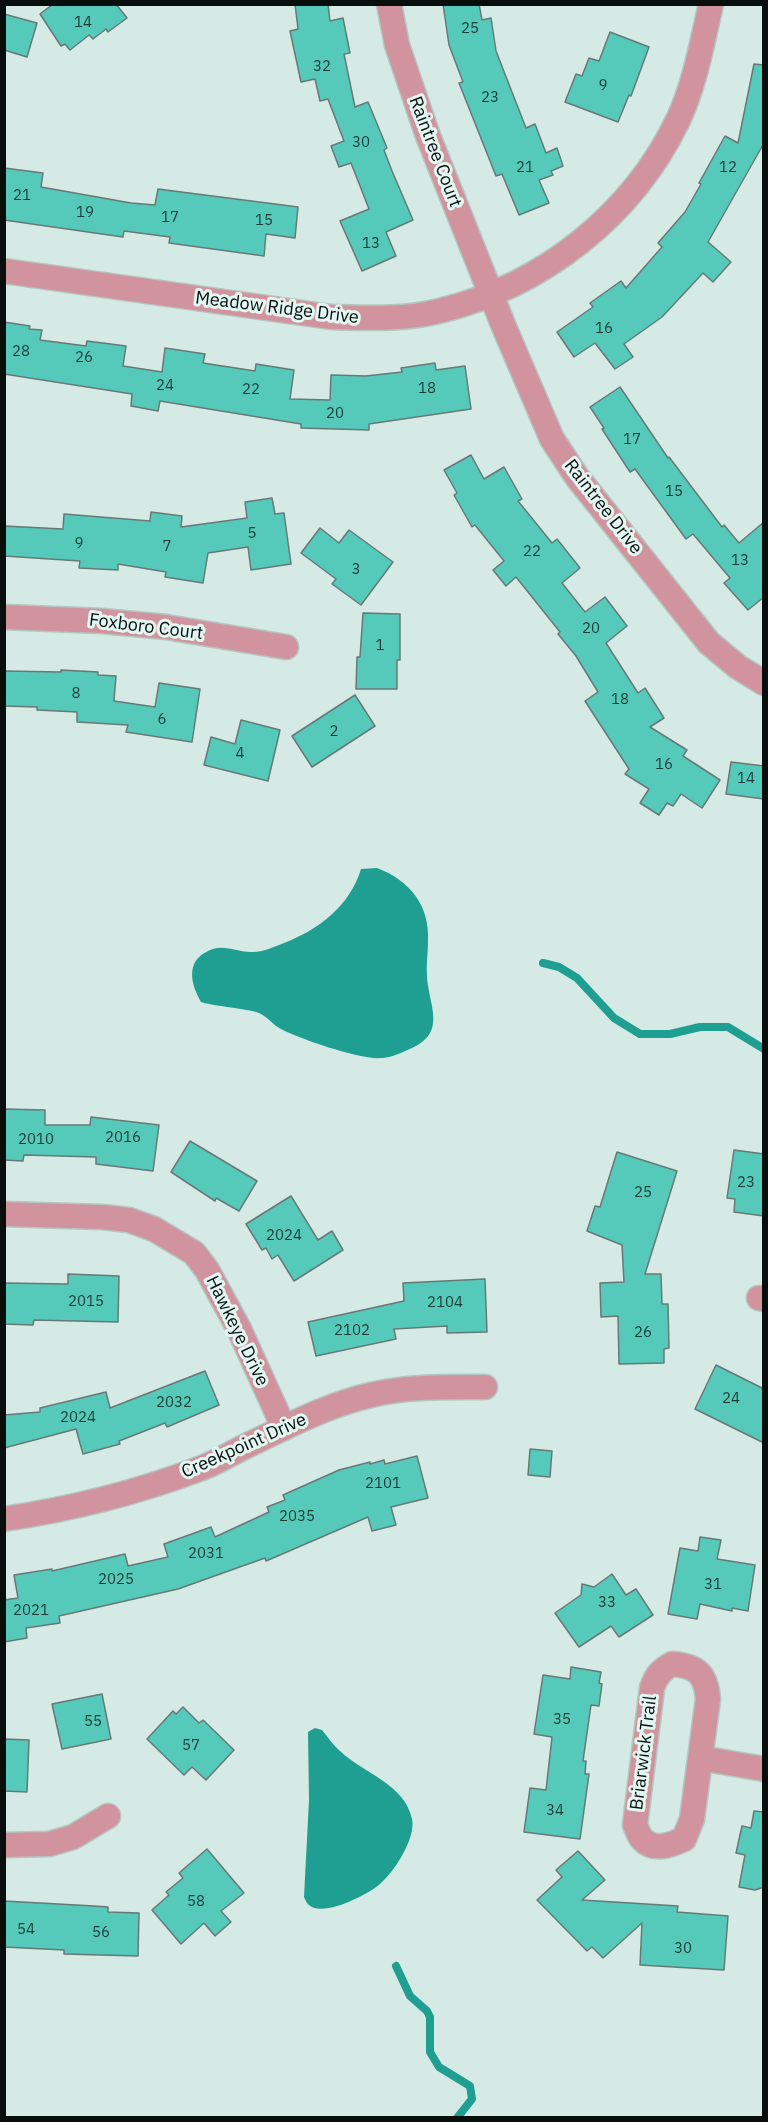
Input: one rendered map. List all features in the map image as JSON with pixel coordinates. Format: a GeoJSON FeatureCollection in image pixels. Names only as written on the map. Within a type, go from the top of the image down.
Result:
{"type":"FeatureCollection","features":[{"type":"Feature","properties":{"kind":"street","name":"Raintree Court"},"geometry":{"type":"LineString","coordinates":[[389,4],[406,77],[492,295]]}},
{"type":"Feature","properties":{"kind":"street","name":"Meadow Ridge Drive"},"geometry":{"type":"LineString","coordinates":[[4,271],[331,317],[380,319],[438,312],[492,295],[564,256],[589,235],[640,181],[679,117],[692,82],[711,4]]}},
{"type":"Feature","properties":{"kind":"street","name":"Raintree Drive"},"geometry":{"type":"LineString","coordinates":[[492,295],[552,439],[577,477],[710,643],[738,667],[764,683]]}},
{"type":"Feature","properties":{"kind":"street","name":"Foxboro Court"},"geometry":{"type":"LineString","coordinates":[[4,616],[166,627],[286,647]]}},
{"type":"Feature","properties":{"kind":"street","name":"Hawkeye Drive"},"geometry":{"type":"LineString","coordinates":[[4,1214],[129,1220],[154,1229],[194,1253],[207,1270],[239,1329],[284,1428]]}},
{"type":"Feature","properties":{"kind":"street","name":"Creekpoint Drive"},"geometry":{"type":"LineString","coordinates":[[4,1519],[60,1510],[138,1490],[201,1468],[336,1406],[372,1395],[444,1388],[485,1388]]}},
{"type":"Feature","properties":{"kind":"street","name":"Briarwick Trail"},"geometry":{"type":"LineString","coordinates":[[672,1664],[687,1665],[699,1672],[706,1686],[708,1699],[700,1758],[692,1819],[684,1839],[668,1847],[655,1846],[642,1839],[635,1825],[635,1813],[652,1688],[661,1670],[672,1664]]}},
{"type":"Feature","properties":{"kind":"street"},"geometry":{"type":"LineString","coordinates":[[700,1758],[764,1770]]}},
{"type":"Feature","properties":{"kind":"street"},"geometry":{"type":"LineString","coordinates":[[4,1845],[49,1844],[74,1837],[108,1816]]}},
{"type":"Feature","properties":{"kind":"shaded area"},"geometry":{"type":"Polygon","coordinates":[[[377,868],[399,879],[408,887],[421,905],[425,916],[428,928],[427,977],[433,1026],[423,1042],[389,1057],[360,1056],[290,1033],[259,1013],[201,1002],[192,974],[196,961],[201,956],[219,948],[247,952],[261,951],[297,938],[320,924],[341,905],[356,882],[361,869],[377,868]]]}},
{"type":"Feature","properties":{"kind":"shaded area"},"geometry":{"type":"Polygon","coordinates":[[[315,1728],[322,1730],[349,1759],[392,1788],[408,1807],[412,1819],[408,1844],[398,1863],[386,1878],[374,1888],[346,1903],[324,1909],[309,1905],[304,1897],[309,1800],[308,1732],[315,1728]]]}},
{"type":"Feature","properties":{"kind":"building"},"geometry":{"type":"Polygon","coordinates":[[[53,4],[116,4],[127,18],[108,32],[106,29],[93,39],[89,35],[70,50],[65,44],[61,46],[40,14],[53,4]]]}},
{"type":"Feature","properties":{"kind":"building"},"geometry":{"type":"Polygon","coordinates":[[[295,4],[328,4],[330,21],[343,18],[350,53],[344,54],[355,107],[368,102],[387,148],[384,150],[392,171],[413,220],[386,232],[396,256],[362,271],[340,221],[369,209],[351,163],[339,167],[331,146],[344,141],[328,99],[320,101],[315,79],[301,82],[290,31],[298,29],[295,4]]]}},
{"type":"Feature","properties":{"kind":"building"},"geometry":{"type":"Polygon","coordinates":[[[443,4],[479,4],[482,20],[491,18],[496,51],[526,128],[535,124],[546,153],[557,148],[563,166],[551,171],[553,175],[539,180],[549,203],[519,215],[502,174],[496,176],[459,83],[463,82],[449,45],[443,4]]]}},
{"type":"Feature","properties":{"kind":"building"},"geometry":{"type":"Polygon","coordinates":[[[4,14],[37,23],[27,57],[4,50],[4,14]]]}},
{"type":"Feature","properties":{"kind":"building"},"geometry":{"type":"Polygon","coordinates":[[[610,32],[649,47],[631,96],[629,95],[618,122],[565,102],[576,74],[582,76],[589,58],[599,61],[610,32]]]}},
{"type":"Feature","properties":{"kind":"building"},"geometry":{"type":"Polygon","coordinates":[[[754,64],[764,65],[764,143],[708,242],[731,262],[713,282],[703,273],[662,317],[624,344],[633,357],[615,369],[595,343],[574,357],[557,332],[593,307],[590,303],[621,281],[626,288],[662,247],[658,243],[685,212],[725,136],[738,143],[754,64]]]}},
{"type":"Feature","properties":{"kind":"building"},"geometry":{"type":"Polygon","coordinates":[[[4,168],[43,173],[41,187],[131,203],[155,205],[158,189],[298,207],[295,238],[266,234],[264,256],[169,243],[170,237],[124,231],[123,237],[4,220],[4,168]]]}},
{"type":"Feature","properties":{"kind":"building"},"geometry":{"type":"Polygon","coordinates":[[[4,322],[42,330],[40,340],[86,346],[87,341],[126,346],[123,366],[162,372],[165,348],[205,354],[203,363],[255,371],[256,364],[294,370],[290,399],[330,400],[331,375],[366,376],[402,372],[401,368],[435,363],[436,370],[465,366],[471,409],[369,424],[369,430],[301,428],[301,424],[160,401],[158,411],[131,406],[132,394],[4,374],[4,322]]]}},
{"type":"Feature","properties":{"kind":"building"},"geometry":{"type":"Polygon","coordinates":[[[620,387],[668,458],[722,527],[724,525],[739,543],[764,522],[764,597],[748,610],[724,583],[730,578],[693,534],[686,539],[635,469],[630,472],[602,429],[604,428],[590,407],[620,387]]]}},
{"type":"Feature","properties":{"kind":"building"},"geometry":{"type":"Polygon","coordinates":[[[471,455],[484,479],[504,467],[522,499],[518,501],[552,543],[557,539],[580,568],[562,583],[585,612],[605,597],[627,626],[606,643],[638,693],[645,688],[664,718],[650,727],[687,750],[683,756],[720,780],[702,808],[681,794],[673,806],[667,803],[659,815],[640,803],[649,789],[625,774],[629,769],[585,701],[598,692],[576,656],[558,634],[560,632],[516,577],[506,586],[493,570],[504,561],[475,525],[472,527],[454,495],[457,493],[444,470],[471,455]]]}},
{"type":"Feature","properties":{"kind":"building"},"geometry":{"type":"Polygon","coordinates":[[[272,498],[275,514],[284,513],[291,564],[251,570],[248,547],[208,553],[203,583],[165,577],[166,572],[118,564],[118,570],[79,568],[80,561],[4,556],[4,526],[63,529],[64,514],[150,521],[151,512],[182,516],[181,527],[247,518],[245,502],[272,498]]]}},
{"type":"Feature","properties":{"kind":"building"},"geometry":{"type":"Polygon","coordinates":[[[320,528],[339,543],[349,530],[393,562],[361,605],[332,584],[336,579],[301,553],[320,528]]]}},
{"type":"Feature","properties":{"kind":"building"},"geometry":{"type":"Polygon","coordinates":[[[363,613],[400,614],[400,660],[397,660],[397,689],[356,689],[357,657],[360,657],[363,613]]]}},
{"type":"Feature","properties":{"kind":"building"},"geometry":{"type":"Polygon","coordinates":[[[61,670],[98,672],[98,675],[116,676],[114,701],[155,707],[159,683],[200,689],[192,742],[126,732],[128,725],[77,722],[77,712],[4,706],[4,671],[61,672],[61,670]]]}},
{"type":"Feature","properties":{"kind":"building"},"geometry":{"type":"Polygon","coordinates":[[[355,695],[375,726],[312,767],[292,736],[355,695]]]}},
{"type":"Feature","properties":{"kind":"building"},"geometry":{"type":"Polygon","coordinates":[[[241,720],[280,730],[268,781],[204,765],[211,737],[235,744],[241,720]]]}},
{"type":"Feature","properties":{"kind":"building"},"geometry":{"type":"Polygon","coordinates":[[[731,762],[764,766],[764,799],[726,794],[731,762]]]}},
{"type":"Feature","properties":{"kind":"building"},"geometry":{"type":"Polygon","coordinates":[[[4,1109],[45,1110],[45,1125],[90,1125],[91,1117],[159,1125],[153,1171],[96,1164],[96,1157],[24,1155],[23,1161],[4,1160],[4,1109]]]}},
{"type":"Feature","properties":{"kind":"building"},"geometry":{"type":"Polygon","coordinates":[[[190,1141],[257,1181],[239,1211],[216,1198],[215,1201],[171,1172],[190,1141]]]}},
{"type":"Feature","properties":{"kind":"building"},"geometry":{"type":"Polygon","coordinates":[[[734,1150],[764,1154],[764,1216],[734,1212],[735,1199],[727,1198],[734,1150]]]}},
{"type":"Feature","properties":{"kind":"building"},"geometry":{"type":"Polygon","coordinates":[[[617,1152],[677,1171],[645,1274],[661,1274],[662,1304],[668,1304],[669,1348],[664,1349],[664,1363],[619,1364],[618,1316],[601,1317],[600,1283],[624,1282],[622,1245],[587,1231],[595,1206],[600,1207],[617,1152]]]}},
{"type":"Feature","properties":{"kind":"building"},"geometry":{"type":"Polygon","coordinates":[[[291,1196],[318,1240],[332,1231],[343,1250],[294,1281],[278,1255],[272,1259],[266,1248],[262,1250],[246,1224],[291,1196]]]}},
{"type":"Feature","properties":{"kind":"building"},"geometry":{"type":"Polygon","coordinates":[[[68,1274],[119,1276],[118,1322],[34,1320],[33,1325],[4,1324],[4,1283],[68,1284],[68,1274]]]}},
{"type":"Feature","properties":{"kind":"building"},"geometry":{"type":"Polygon","coordinates":[[[485,1279],[487,1332],[447,1333],[447,1326],[394,1329],[396,1339],[316,1356],[308,1322],[404,1301],[403,1283],[485,1279]]]}},
{"type":"Feature","properties":{"kind":"building"},"geometry":{"type":"Polygon","coordinates":[[[716,1365],[764,1389],[764,1443],[695,1409],[716,1365]]]}},
{"type":"Feature","properties":{"kind":"building"},"geometry":{"type":"Polygon","coordinates":[[[205,1371],[219,1405],[167,1427],[165,1423],[119,1441],[120,1444],[83,1454],[76,1429],[4,1448],[4,1415],[40,1412],[40,1408],[106,1392],[110,1408],[205,1371]]]}},
{"type":"Feature","properties":{"kind":"building"},"geometry":{"type":"Polygon","coordinates":[[[530,1449],[552,1451],[550,1477],[528,1475],[530,1449]]]}},
{"type":"Feature","properties":{"kind":"building"},"geometry":{"type":"Polygon","coordinates":[[[417,1456],[428,1498],[391,1507],[396,1525],[372,1531],[368,1517],[266,1561],[265,1558],[178,1589],[59,1616],[60,1623],[26,1628],[27,1638],[4,1642],[4,1600],[18,1598],[14,1575],[52,1569],[52,1571],[125,1554],[128,1566],[168,1557],[164,1544],[211,1527],[215,1537],[269,1512],[267,1507],[285,1500],[283,1495],[339,1470],[370,1462],[370,1464],[384,1460],[385,1464],[417,1456]]]}},
{"type":"Feature","properties":{"kind":"building"},"geometry":{"type":"Polygon","coordinates":[[[700,1537],[721,1540],[717,1559],[755,1565],[748,1611],[732,1608],[732,1611],[700,1604],[697,1619],[668,1614],[680,1548],[698,1551],[700,1537]]]}},
{"type":"Feature","properties":{"kind":"building"},"geometry":{"type":"Polygon","coordinates":[[[612,1574],[626,1595],[636,1589],[653,1615],[619,1637],[611,1626],[579,1647],[555,1613],[581,1595],[582,1584],[594,1587],[612,1574]]]}},
{"type":"Feature","properties":{"kind":"building"},"geometry":{"type":"Polygon","coordinates":[[[571,1667],[601,1672],[599,1683],[602,1684],[599,1706],[591,1705],[583,1761],[586,1761],[585,1774],[589,1774],[580,1839],[524,1832],[530,1788],[546,1790],[552,1737],[534,1734],[543,1675],[570,1679],[571,1667]]]}},
{"type":"Feature","properties":{"kind":"building"},"geometry":{"type":"Polygon","coordinates":[[[102,1694],[111,1739],[62,1749],[52,1704],[102,1694]]]}},
{"type":"Feature","properties":{"kind":"building"},"geometry":{"type":"Polygon","coordinates":[[[183,1707],[199,1723],[203,1720],[234,1750],[206,1780],[192,1767],[184,1775],[147,1739],[173,1711],[176,1714],[183,1707]]]}},
{"type":"Feature","properties":{"kind":"building"},"geometry":{"type":"Polygon","coordinates":[[[4,1739],[29,1740],[27,1792],[4,1791],[4,1739]]]}},
{"type":"Feature","properties":{"kind":"building"},"geometry":{"type":"Polygon","coordinates":[[[754,1811],[764,1812],[764,1887],[755,1890],[739,1887],[745,1855],[736,1853],[742,1826],[751,1828],[754,1811]]]}},
{"type":"Feature","properties":{"kind":"building"},"geometry":{"type":"Polygon","coordinates":[[[207,1849],[244,1893],[221,1911],[231,1922],[215,1936],[204,1923],[181,1944],[152,1910],[169,1895],[166,1892],[183,1878],[179,1873],[207,1849]]]}},
{"type":"Feature","properties":{"kind":"building"},"geometry":{"type":"Polygon","coordinates":[[[578,1851],[605,1880],[582,1900],[678,1906],[677,1912],[728,1916],[724,1970],[640,1965],[642,1923],[603,1958],[592,1947],[587,1951],[537,1900],[562,1877],[556,1870],[578,1851]]]}},
{"type":"Feature","properties":{"kind":"building"},"geometry":{"type":"Polygon","coordinates":[[[4,1901],[108,1907],[108,1912],[139,1913],[138,1956],[64,1954],[64,1950],[4,1947],[4,1901]]]}},
{"type":"Feature","properties":{"kind":"waterway"},"geometry":{"type":"LineString","coordinates":[[543,963],[559,967],[577,978],[614,1018],[640,1034],[670,1034],[700,1027],[728,1027],[764,1049]]}},
{"type":"Feature","properties":{"kind":"waterway"},"geometry":{"type":"LineString","coordinates":[[396,1966],[410,1996],[427,2011],[430,2017],[430,2052],[439,2067],[470,2086],[472,2099],[457,2118]]}}]}
